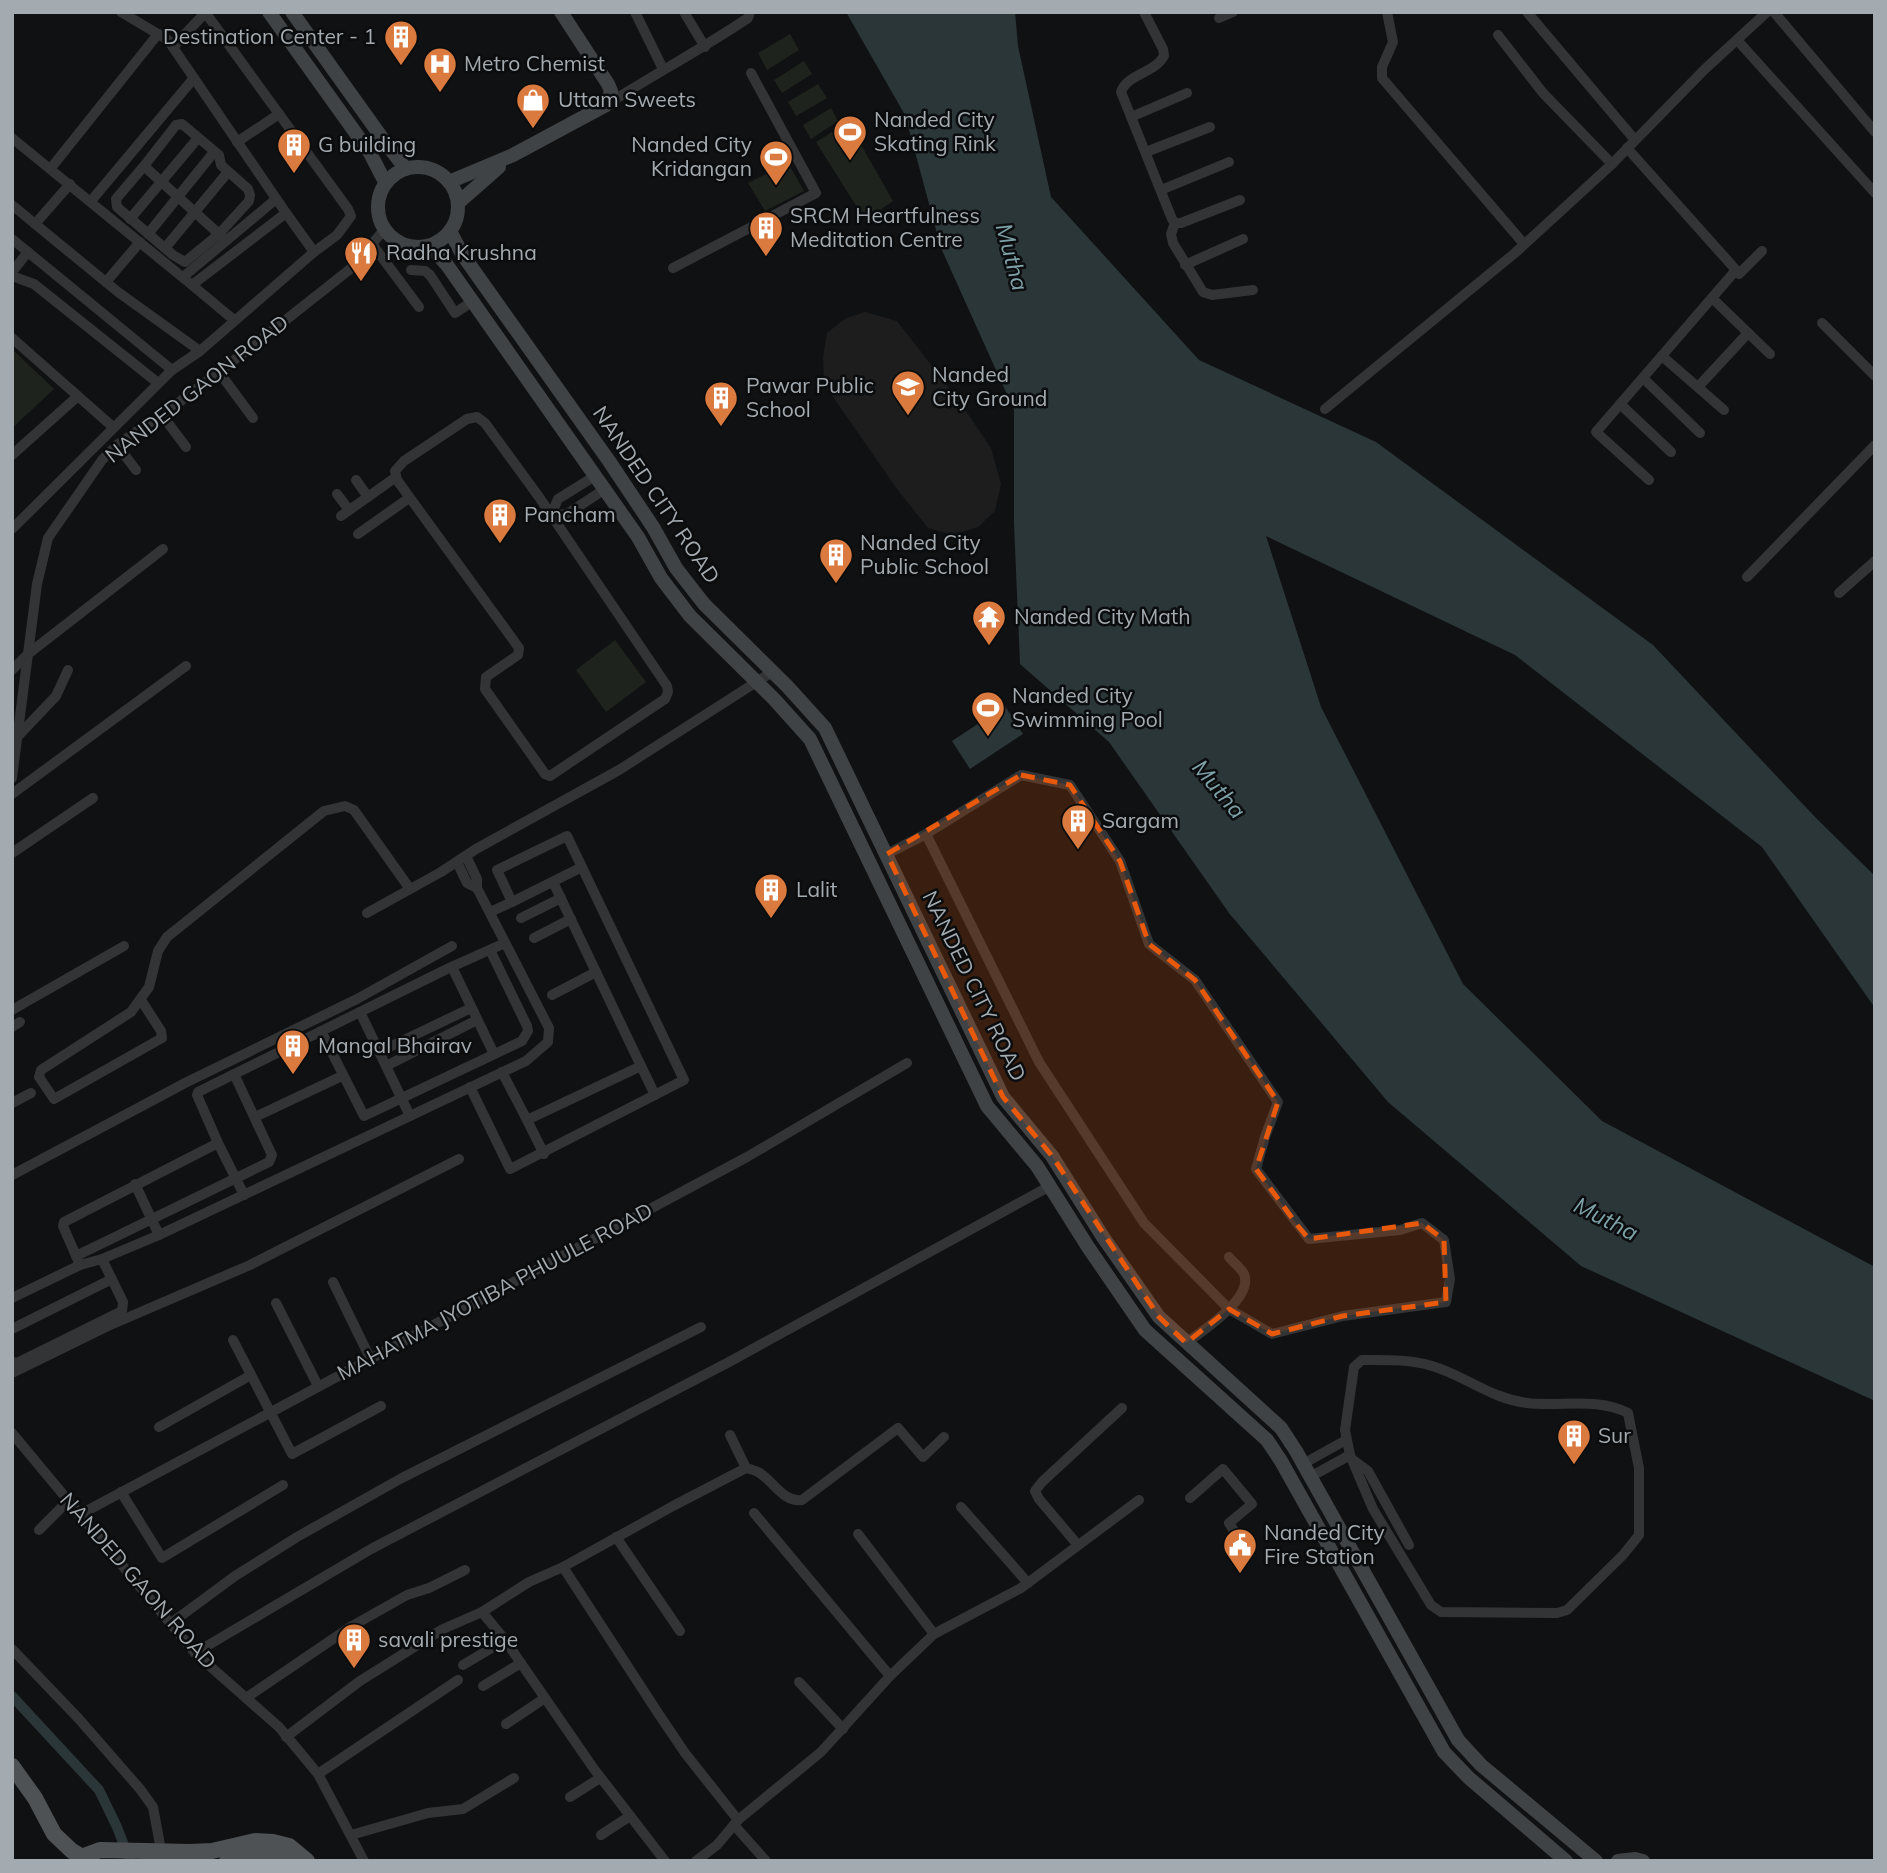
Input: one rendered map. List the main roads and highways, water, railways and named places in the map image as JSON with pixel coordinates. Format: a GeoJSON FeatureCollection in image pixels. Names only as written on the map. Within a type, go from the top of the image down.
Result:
{"type":"FeatureCollection","features":[{"type":"Feature","properties":{"kind":"main road"},"geometry":{"type":"LineString","coordinates":[[12,1766],[35,1798],[54,1834],[83,1859],[100,1850],[108,1855],[162,1856],[212,1851],[238,1856],[275,1855],[289,1861]]}},
{"type":"Feature","properties":{"kind":"main road"},"geometry":{"type":"LineString","coordinates":[[238,1856],[256,1842],[282,1844],[307,1861]]}},
{"type":"Feature","properties":{"kind":"water","name":"Mutha"},"geometry":{"type":"Polygon","coordinates":[[[846,12],[1015,12],[1018,46],[1051,197],[1199,360],[1376,442],[1653,645],[1816,818],[1875,876],[1875,1008],[1762,847],[1515,655],[1266,536],[1321,707],[1463,984],[1602,1121],[1875,1267],[1875,1401],[1581,1266],[1388,1102],[1229,913],[1109,742],[1020,664],[1014,524],[1014,410],[941,248],[905,115],[846,12]]]}},
{"type":"Feature","properties":{"kind":"water","name":"Nanded City Swimming Pool"},"geometry":{"type":"Polygon","coordinates":[[[1005,706],[1023,734],[970,769],[952,741],[1005,706]]]}},
{"type":"Feature","properties":{"kind":"waterway"},"geometry":{"type":"LineString","coordinates":[[12,1696],[99,1790],[130,1861]]}},
{"type":"Feature","properties":{"kind":"place","name":"Destination Center - 1"},"geometry":{"type":"Point","coordinates":[401,67]}},
{"type":"Feature","properties":{"kind":"place","name":"Metro Chemist"},"geometry":{"type":"Point","coordinates":[440,94]}},
{"type":"Feature","properties":{"kind":"place","name":"Uttam Sweets"},"geometry":{"type":"Point","coordinates":[533,130]}},
{"type":"Feature","properties":{"kind":"place","name":"Nanded City Skating Rink"},"geometry":{"type":"Point","coordinates":[850,162]}},
{"type":"Feature","properties":{"kind":"place","name":"G building"},"geometry":{"type":"Point","coordinates":[294,175]}},
{"type":"Feature","properties":{"kind":"place","name":"Nanded City Kridangan"},"geometry":{"type":"Point","coordinates":[776,187]}},
{"type":"Feature","properties":{"kind":"place","name":"SRCM Heartfulness Meditation Centre"},"geometry":{"type":"Point","coordinates":[766,258]}},
{"type":"Feature","properties":{"kind":"place","name":"Radha Krushna"},"geometry":{"type":"Point","coordinates":[361,283]}},
{"type":"Feature","properties":{"kind":"place","name":"Nanded City Ground"},"geometry":{"type":"Point","coordinates":[908,417]}},
{"type":"Feature","properties":{"kind":"place","name":"Pawar Public School"},"geometry":{"type":"Point","coordinates":[721,428]}},
{"type":"Feature","properties":{"kind":"place","name":"Pancham"},"geometry":{"type":"Point","coordinates":[500,545]}},
{"type":"Feature","properties":{"kind":"place","name":"Nanded City Public School"},"geometry":{"type":"Point","coordinates":[836,585]}},
{"type":"Feature","properties":{"kind":"place","name":"Nanded City Math"},"geometry":{"type":"Point","coordinates":[989,647]}},
{"type":"Feature","properties":{"kind":"place","name":"Nanded City Swimming Pool"},"geometry":{"type":"Point","coordinates":[988,738]}},
{"type":"Feature","properties":{"kind":"place","name":"Sargam"},"geometry":{"type":"Point","coordinates":[1078,851]}},
{"type":"Feature","properties":{"kind":"place","name":"Lalit"},"geometry":{"type":"Point","coordinates":[771,920]}},
{"type":"Feature","properties":{"kind":"place","name":"Mangal Bhairav"},"geometry":{"type":"Point","coordinates":[293,1076]}},
{"type":"Feature","properties":{"kind":"place","name":"Sur"},"geometry":{"type":"Point","coordinates":[1574,1466]}},
{"type":"Feature","properties":{"kind":"place","name":"Nanded City Fire Station"},"geometry":{"type":"Point","coordinates":[1240,1575]}},
{"type":"Feature","properties":{"kind":"place","name":"savali prestige"},"geometry":{"type":"Point","coordinates":[354,1670]}}]}
